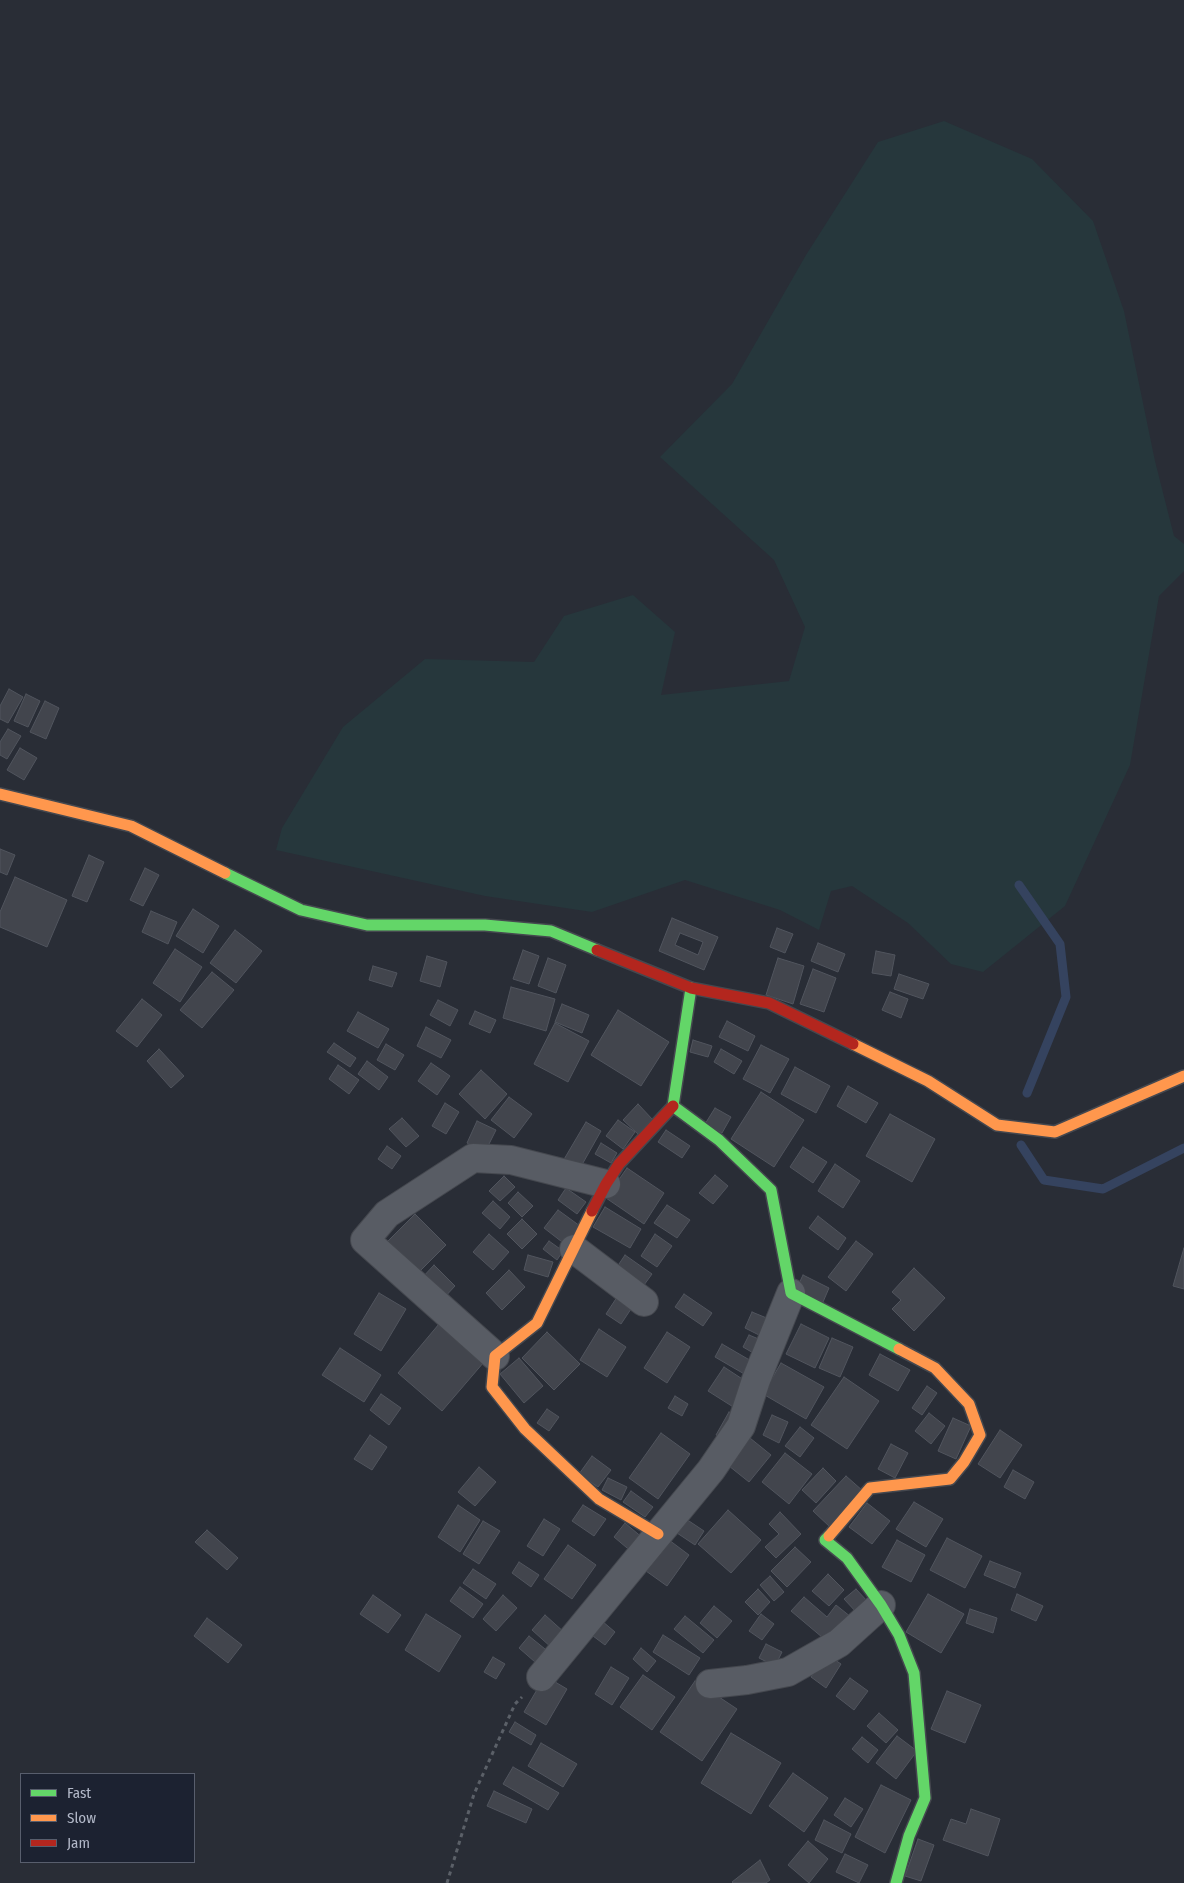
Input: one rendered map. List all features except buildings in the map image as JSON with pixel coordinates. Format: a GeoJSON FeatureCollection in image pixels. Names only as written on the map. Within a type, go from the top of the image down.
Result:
{"type":"FeatureCollection","features":[{"type":"Feature","properties":{"kind":"street"},"geometry":{"type":"LineString","coordinates":[[0,794],[131,826],[302,910],[367,925],[485,925],[551,931],[691,988],[769,1003],[928,1081],[997,1125],[1055,1132],[1184,1076]]}},
{"type":"Feature","properties":{"kind":"street"},"geometry":{"type":"LineString","coordinates":[[658,1534],[599,1499],[525,1429],[492,1387],[495,1356],[537,1323],[606,1184],[619,1164],[674,1106],[691,988]]}},
{"type":"Feature","properties":{"kind":"street"},"geometry":{"type":"LineString","coordinates":[[541,1677],[711,1470],[741,1426],[756,1380],[792,1293],[771,1190],[719,1140],[674,1106]]}},
{"type":"Feature","properties":{"kind":"street"},"geometry":{"type":"LineString","coordinates":[[495,1356],[365,1240],[387,1214],[473,1158],[511,1160],[606,1184]]}},
{"type":"Feature","properties":{"kind":"street"},"geometry":{"type":"LineString","coordinates":[[574,1249],[644,1302]]}},
{"type":"Feature","properties":{"kind":"street"},"geometry":{"type":"LineString","coordinates":[[792,1293],[935,1368],[969,1404],[980,1435],[964,1462],[950,1479],[870,1488],[825,1540],[847,1558],[881,1605],[899,1635],[914,1674],[925,1798],[909,1836],[896,1883]]}},
{"type":"Feature","properties":{"kind":"street"},"geometry":{"type":"LineString","coordinates":[[710,1684],[747,1680],[788,1672],[840,1643],[881,1605]]}},
{"type":"Feature","properties":{"kind":"path"},"geometry":{"type":"LineString","coordinates":[[447,1883],[474,1794],[515,1704],[541,1677]]}},
{"type":"Feature","properties":{"kind":"shaded area"},"geometry":{"type":"Polygon","coordinates":[[[944,121],[1032,159],[1093,221],[1124,311],[1155,461],[1174,536],[1184,544],[1184,571],[1159,596],[1130,765],[1065,906],[983,972],[951,964],[908,923],[852,886],[831,891],[819,930],[780,910],[685,880],[592,912],[485,896],[276,850],[282,828],[343,727],[425,659],[534,662],[564,616],[633,595],[675,632],[661,695],[789,681],[805,627],[774,560],[660,457],[732,384],[806,255],[878,142],[944,121]]]}},
{"type":"Feature","properties":{"kind":"waterway"},"geometry":{"type":"LineString","coordinates":[[1019,885],[1060,944],[1066,997],[1027,1093]]}},
{"type":"Feature","properties":{"kind":"waterway"},"geometry":{"type":"LineString","coordinates":[[1021,1145],[1044,1180],[1103,1189],[1184,1148]]}},
{"type":"Feature","properties":{"kind":"traffic: fast"},"geometry":{"type":"LineString","coordinates":[[225,873],[301,910],[367,925],[485,925],[551,931],[597,950]]}},
{"type":"Feature","properties":{"kind":"traffic: fast"},"geometry":{"type":"LineString","coordinates":[[691,988],[673,1106],[719,1140],[771,1190],[791,1293],[899,1349]]}},
{"type":"Feature","properties":{"kind":"traffic: fast"},"geometry":{"type":"LineString","coordinates":[[829,1536],[825,1540],[847,1558],[881,1605],[899,1635],[914,1673],[925,1798],[909,1836],[896,1883]]}},
{"type":"Feature","properties":{"kind":"traffic: slow"},"geometry":{"type":"LineString","coordinates":[[0,794],[131,826],[225,873]]}},
{"type":"Feature","properties":{"kind":"traffic: slow"},"geometry":{"type":"LineString","coordinates":[[853,1044],[928,1081],[997,1125],[1055,1132],[1184,1076]]}},
{"type":"Feature","properties":{"kind":"traffic: slow"},"geometry":{"type":"LineString","coordinates":[[592,1211],[537,1323],[495,1356],[492,1387],[525,1429],[599,1499],[658,1534]]}},
{"type":"Feature","properties":{"kind":"traffic: slow"},"geometry":{"type":"LineString","coordinates":[[829,1536],[870,1488],[950,1479],[964,1462],[980,1435],[969,1404],[935,1368],[899,1349]]}},
{"type":"Feature","properties":{"kind":"traffic: jam"},"geometry":{"type":"LineString","coordinates":[[597,950],[691,988],[769,1003],[853,1044]]}},
{"type":"Feature","properties":{"kind":"traffic: jam"},"geometry":{"type":"LineString","coordinates":[[592,1211],[619,1164],[673,1106]]}}]}
